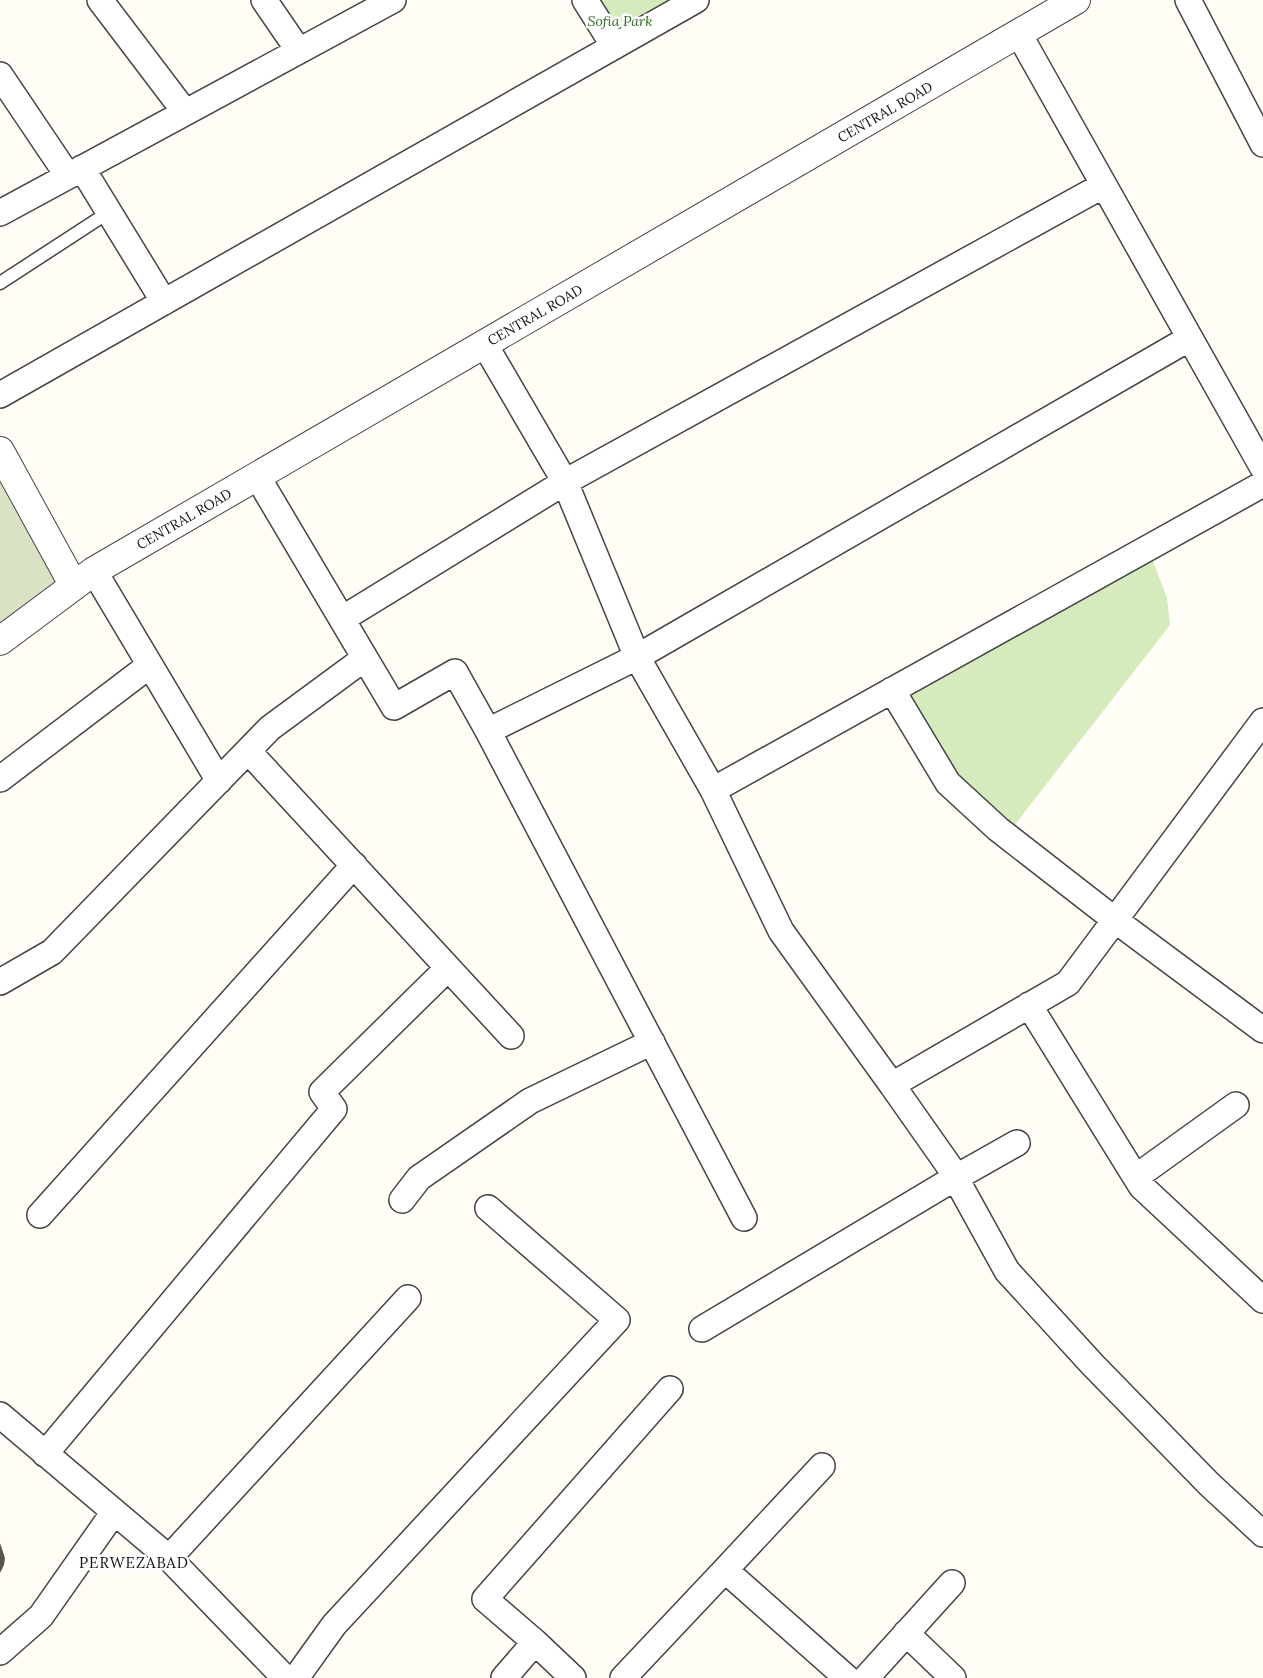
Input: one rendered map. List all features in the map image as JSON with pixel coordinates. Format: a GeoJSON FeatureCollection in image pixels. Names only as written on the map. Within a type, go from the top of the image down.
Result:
{"type":"FeatureCollection","features":[{"type":"Feature","properties":{"kind":"street"},"geometry":{"type":"LineString","coordinates":[[100,0],[185,112]]}},
{"type":"Feature","properties":{"kind":"street"},"geometry":{"type":"LineString","coordinates":[[264,0],[300,51]]}},
{"type":"Feature","properties":{"kind":"street"},"geometry":{"type":"LineString","coordinates":[[0,213],[393,0]]}},
{"type":"Feature","properties":{"kind":"street"},"geometry":{"type":"LineString","coordinates":[[584,0],[614,46]]}},
{"type":"Feature","properties":{"kind":"street"},"geometry":{"type":"LineString","coordinates":[[0,394],[696,0]]}},
{"type":"Feature","properties":{"kind":"street","name":"CENTRAL ROAD"},"geometry":{"type":"LineString","coordinates":[[0,641],[84,579],[257,476],[1076,0]]}},
{"type":"Feature","properties":{"kind":"street"},"geometry":{"type":"LineString","coordinates":[[1188,0],[1263,144]]}},
{"type":"Feature","properties":{"kind":"street"},"geometry":{"type":"LineString","coordinates":[[1019,34],[1263,468]]}},
{"type":"Feature","properties":{"kind":"street"},"geometry":{"type":"LineString","coordinates":[[0,75],[75,172],[109,212],[164,302]]}},
{"type":"Feature","properties":{"kind":"street"},"geometry":{"type":"LineString","coordinates":[[342,620],[565,482],[1104,185]]}},
{"type":"Feature","properties":{"kind":"street"},"geometry":{"type":"LineString","coordinates":[[488,731],[637,657],[1190,338]]}},
{"type":"Feature","properties":{"kind":"street"},"geometry":{"type":"LineString","coordinates":[[485,344],[565,482],[637,657],[713,790],[781,931],[949,1166],[1007,1271],[1092,1364],[1209,1484],[1263,1534]]}},
{"type":"Feature","properties":{"kind":"street"},"geometry":{"type":"LineString","coordinates":[[0,451],[84,579],[150,665],[219,781]]}},
{"type":"Feature","properties":{"kind":"street"},"geometry":{"type":"LineString","coordinates":[[257,476],[394,706],[455,672],[488,731],[744,1218]]}},
{"type":"Feature","properties":{"kind":"street"},"geometry":{"type":"LineString","coordinates":[[713,790],[1263,484]]}},
{"type":"Feature","properties":{"kind":"street"},"geometry":{"type":"LineString","coordinates":[[0,982],[52,952],[270,728],[365,658]]}},
{"type":"Feature","properties":{"kind":"street"},"geometry":{"type":"LineString","coordinates":[[0,779],[150,665]]}},
{"type":"Feature","properties":{"kind":"street"},"geometry":{"type":"LineString","coordinates":[[892,690],[948,783],[998,830],[1263,1030]]}},
{"type":"Feature","properties":{"kind":"street"},"geometry":{"type":"LineString","coordinates":[[892,1085],[1068,983],[1263,721]]}},
{"type":"Feature","properties":{"kind":"street"},"geometry":{"type":"LineString","coordinates":[[248,751],[511,1036]]}},
{"type":"Feature","properties":{"kind":"street"},"geometry":{"type":"LineString","coordinates":[[40,1215],[354,865]]}},
{"type":"Feature","properties":{"kind":"street"},"geometry":{"type":"LineString","coordinates":[[45,1454],[334,1109],[322,1092],[448,968]]}},
{"type":"Feature","properties":{"kind":"street"},"geometry":{"type":"LineString","coordinates":[[1029,1005],[1142,1186],[1263,1300]]}},
{"type":"Feature","properties":{"kind":"street"},"geometry":{"type":"LineString","coordinates":[[402,1200],[419,1178],[530,1101],[652,1042]]}},
{"type":"Feature","properties":{"kind":"street"},"geometry":{"type":"LineString","coordinates":[[1136,1177],[1236,1105]]}},
{"type":"Feature","properties":{"kind":"street"},"geometry":{"type":"LineString","coordinates":[[702,1329],[1017,1143]]}},
{"type":"Feature","properties":{"kind":"street"},"geometry":{"type":"LineString","coordinates":[[296,1678],[334,1625],[616,1320],[488,1208]]}},
{"type":"Feature","properties":{"kind":"street"},"geometry":{"type":"LineString","coordinates":[[169,1558],[408,1298]]}},
{"type":"Feature","properties":{"kind":"street"},"geometry":{"type":"LineString","coordinates":[[573,1678],[485,1599],[670,1389]]}},
{"type":"Feature","properties":{"kind":"street"},"geometry":{"type":"LineString","coordinates":[[0,1415],[169,1558],[285,1678]]}},
{"type":"Feature","properties":{"kind":"street"},"geometry":{"type":"LineString","coordinates":[[623,1678],[822,1466]]}},
{"type":"Feature","properties":{"kind":"street"},"geometry":{"type":"LineString","coordinates":[[0,1652],[40,1616],[114,1512]]}},
{"type":"Feature","properties":{"kind":"street"},"geometry":{"type":"LineString","coordinates":[[725,1570],[847,1678]]}},
{"type":"Feature","properties":{"kind":"street"},"geometry":{"type":"LineString","coordinates":[[866,1678],[952,1583]]}},
{"type":"Feature","properties":{"kind":"street"},"geometry":{"type":"LineString","coordinates":[[906,1633],[953,1678]]}},
{"type":"Feature","properties":{"kind":"street"},"geometry":{"type":"LineString","coordinates":[[504,1678],[535,1642]]}},
{"type":"Feature","properties":{"kind":"lane"},"geometry":{"type":"LineString","coordinates":[[0,283],[109,212]]}},
{"type":"Feature","properties":{"kind":"green space","name":"Sofia Park"},"geometry":{"type":"Polygon","coordinates":[[[584,0],[696,0],[614,46],[584,0]]]}},
{"type":"Feature","properties":{"kind":"green space"},"geometry":{"type":"Polygon","coordinates":[[[0,451],[74,586],[0,643],[0,451]]]}},
{"type":"Feature","properties":{"kind":"green space"},"geometry":{"type":"Polygon","coordinates":[[[1148,548],[1167,598],[1170,625],[1006,836],[948,783],[892,690],[1148,548]]]}},
{"type":"Feature","properties":{"kind":"building"},"geometry":{"type":"Polygon","coordinates":[[[0,1543],[5,1558],[0,1573],[0,1543]]]}},
{"type":"Feature","properties":{"kind":"district","name":"PERWEZABAD"},"geometry":{"type":"Point","coordinates":[134,1562]}}]}
